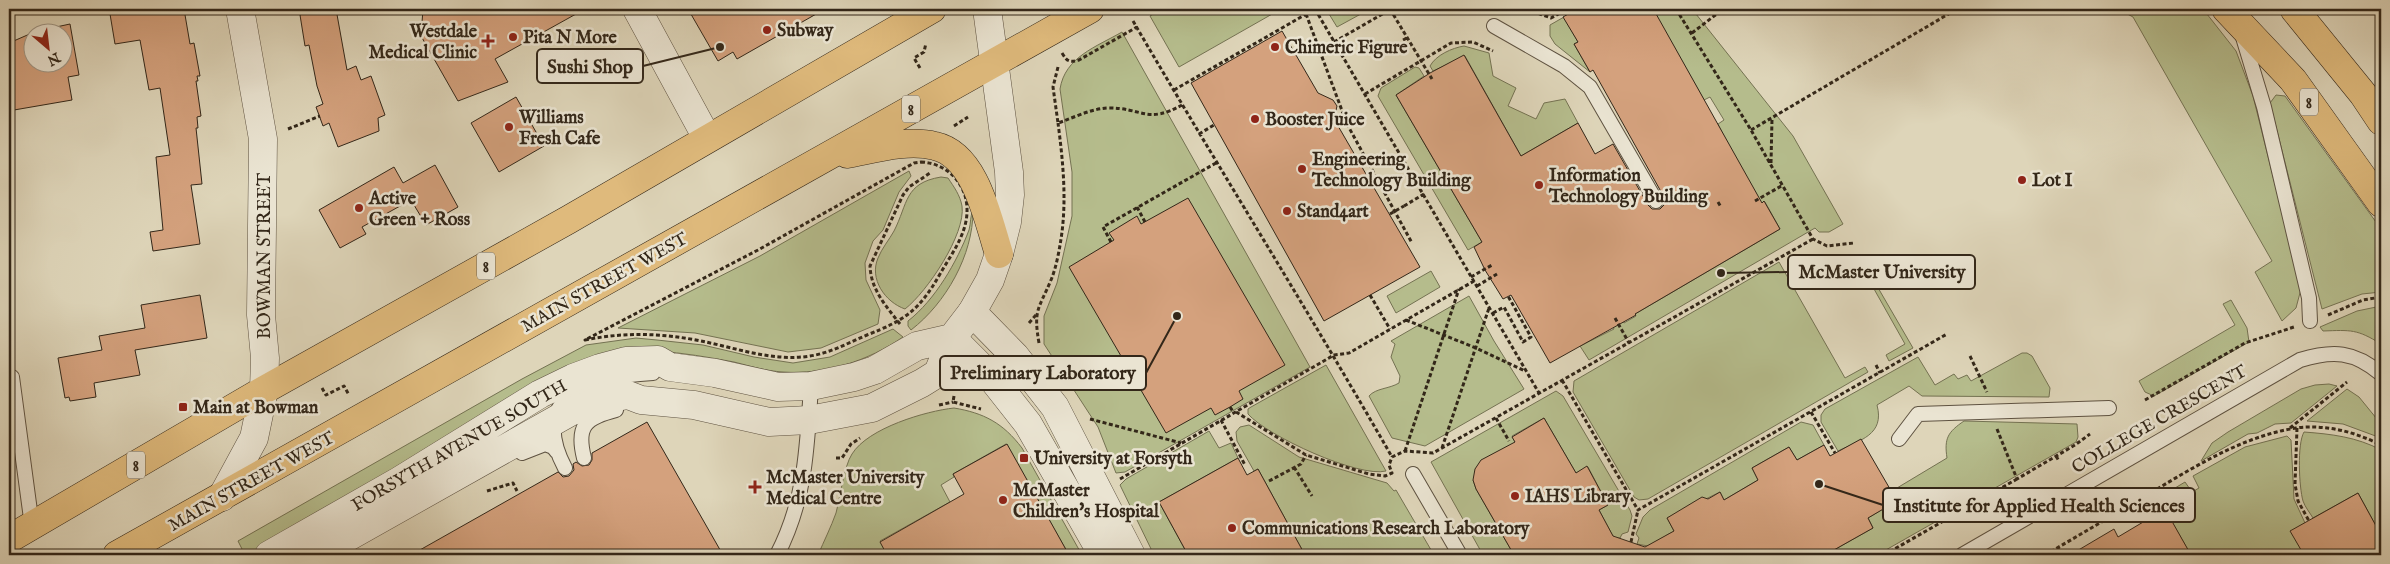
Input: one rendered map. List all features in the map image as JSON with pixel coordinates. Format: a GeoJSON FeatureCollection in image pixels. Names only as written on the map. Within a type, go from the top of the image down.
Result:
{"type":"FeatureCollection","features":[{"type":"Feature","properties":{"kind":"main road","name":"8"},"geometry":{"type":"LineString","coordinates":[[9,539],[264,390],[552,228],[932,9]]}},
{"type":"Feature","properties":{"kind":"main road","name":"MAIN STREET WEST"},"geometry":{"type":"LineString","coordinates":[[117,555],[1090,9]]}},
{"type":"Feature","properties":{"kind":"main road"},"geometry":{"type":"LineString","coordinates":[[2294,9],[2350,78],[2381,120]]}},
{"type":"Feature","properties":{"kind":"main road","name":"8"},"geometry":{"type":"LineString","coordinates":[[2231,13],[2293,80],[2381,203]]}},
{"type":"Feature","properties":{"kind":"main road"},"geometry":{"type":"LineString","coordinates":[[828,157],[904,144],[935,146],[945,150],[958,159],[969,172],[977,187],[999,254]]}},
{"type":"Feature","properties":{"kind":"street","name":"BOWMAN STREET"},"geometry":{"type":"LineString","coordinates":[[222,497],[254,438],[264,390],[265,358],[261,316],[264,207],[263,139],[240,9]]}},
{"type":"Feature","properties":{"kind":"street"},"geometry":{"type":"LineString","coordinates":[[637,9],[707,138]]}},
{"type":"Feature","properties":{"kind":"street"},"geometry":{"type":"LineString","coordinates":[[987,9],[1009,172],[1010,195],[999,254],[990,280],[972,312],[952,338],[990,377],[1028,424],[1103,555]]}},
{"type":"Feature","properties":{"kind":"street"},"geometry":{"type":"LineString","coordinates":[[972,312],[1015,356],[1055,407],[1132,555]]}},
{"type":"Feature","properties":{"kind":"street","name":"FORSYTH AVENUE SOUTH"},"geometry":{"type":"LineString","coordinates":[[268,555],[559,384],[588,372],[626,362],[658,360],[670,367],[778,387],[811,386],[854,377],[875,370],[917,346],[952,338]]}},
{"type":"Feature","properties":{"kind":"street","name":"FORSYTH AVENUE SOUTH"},"geometry":{"type":"LineString","coordinates":[[316,555],[579,408],[604,399],[628,395],[641,400],[694,405],[769,422],[809,420],[872,408],[922,383],[938,373],[952,338]]}},
{"type":"Feature","properties":{"kind":"lane"},"geometry":{"type":"LineString","coordinates":[[2231,13],[2264,107],[2309,298],[2310,322]]}},
{"type":"Feature","properties":{"kind":"lane"},"geometry":{"type":"LineString","coordinates":[[1494,26],[1564,66],[1590,87],[1656,201]]}},
{"type":"Feature","properties":{"kind":"lane","name":"COLLEGE CRESCENT"},"geometry":{"type":"LineString","coordinates":[[1962,555],[2300,360],[2321,353],[2350,355],[2372,366],[2381,374]]}},
{"type":"Feature","properties":{"kind":"lane"},"geometry":{"type":"LineString","coordinates":[[565,468],[557,452],[553,436],[557,411],[566,398],[589,385],[611,378],[663,371],[670,367]]}},
{"type":"Feature","properties":{"kind":"lane"},"geometry":{"type":"LineString","coordinates":[[12,377],[32,526]]}},
{"type":"Feature","properties":{"kind":"lane"},"geometry":{"type":"LineString","coordinates":[[777,555],[796,511],[806,468],[811,386]]}},
{"type":"Feature","properties":{"kind":"lane"},"geometry":{"type":"LineString","coordinates":[[584,458],[580,439],[586,424],[600,415],[628,408],[641,400]]}},
{"type":"Feature","properties":{"kind":"lane"},"geometry":{"type":"LineString","coordinates":[[1899,439],[1918,414],[2109,408]]}},
{"type":"Feature","properties":{"kind":"lane"},"geometry":{"type":"LineString","coordinates":[[488,458],[510,460],[535,446],[545,444],[557,452]]}},
{"type":"Feature","properties":{"kind":"lane"},"geometry":{"type":"LineString","coordinates":[[1413,474],[1460,555]]}},
{"type":"Feature","properties":{"kind":"path"},"geometry":{"type":"LineString","coordinates":[[1174,90],[1315,9],[1539,393]]}},
{"type":"Feature","properties":{"kind":"path"},"geometry":{"type":"LineString","coordinates":[[1334,42],[1391,9],[1432,79]]}},
{"type":"Feature","properties":{"kind":"path"},"geometry":{"type":"LineString","coordinates":[[1526,9],[1551,18],[1567,9]]}},
{"type":"Feature","properties":{"kind":"path"},"geometry":{"type":"LineString","coordinates":[[1676,9],[1751,130],[1813,239],[1827,246],[1854,243]]}},
{"type":"Feature","properties":{"kind":"path"},"geometry":{"type":"LineString","coordinates":[[1751,130],[1958,9]]}},
{"type":"Feature","properties":{"kind":"path"},"geometry":{"type":"LineString","coordinates":[[1692,32],[1718,13]]}},
{"type":"Feature","properties":{"kind":"path"},"geometry":{"type":"LineString","coordinates":[[1306,14],[1347,124],[1412,243]]}},
{"type":"Feature","properties":{"kind":"path"},"geometry":{"type":"LineString","coordinates":[[1133,21],[1182,106],[1334,355],[1392,457]]}},
{"type":"Feature","properties":{"kind":"path"},"geometry":{"type":"LineString","coordinates":[[920,68],[914,58],[924,52],[928,38]]}},
{"type":"Feature","properties":{"kind":"path"},"geometry":{"type":"LineString","coordinates":[[1402,40],[1407,38]]}},
{"type":"Feature","properties":{"kind":"path"},"geometry":{"type":"LineString","coordinates":[[1365,94],[1452,43],[1462,41],[1473,42],[1499,54]]}},
{"type":"Feature","properties":{"kind":"path"},"geometry":{"type":"LineString","coordinates":[[1040,346],[1038,305],[1052,279],[1061,238],[1064,200],[1063,160],[1053,87],[1058,67]]}},
{"type":"Feature","properties":{"kind":"path"},"geometry":{"type":"LineString","coordinates":[[1058,123],[1100,109],[1110,108],[1158,116],[1182,106]]}},
{"type":"Feature","properties":{"kind":"path"},"geometry":{"type":"LineString","coordinates":[[284,130],[320,116]]}},
{"type":"Feature","properties":{"kind":"path"},"geometry":{"type":"LineString","coordinates":[[952,120],[955,125],[968,117]]}},
{"type":"Feature","properties":{"kind":"path"},"geometry":{"type":"LineString","coordinates":[[1771,164],[1772,118]]}},
{"type":"Feature","properties":{"kind":"path"},"geometry":{"type":"LineString","coordinates":[[1199,134],[1214,125]]}},
{"type":"Feature","properties":{"kind":"path"},"geometry":{"type":"LineString","coordinates":[[1111,242],[1103,227],[1216,162]]}},
{"type":"Feature","properties":{"kind":"path"},"geometry":{"type":"LineString","coordinates":[[914,163],[939,163],[961,187],[967,207],[965,227],[936,282],[922,300],[899,322],[824,353],[796,358],[758,353],[671,336],[619,334],[584,340],[758,250],[914,163]]}},
{"type":"Feature","properties":{"kind":"path"},"geometry":{"type":"LineString","coordinates":[[899,322],[876,292],[870,275],[870,266],[877,246],[886,235],[903,195],[909,187],[928,174],[939,163]]}},
{"type":"Feature","properties":{"kind":"path"},"geometry":{"type":"LineString","coordinates":[[1755,201],[1783,185]]}},
{"type":"Feature","properties":{"kind":"path"},"geometry":{"type":"LineString","coordinates":[[1390,214],[1424,194]]}},
{"type":"Feature","properties":{"kind":"path"},"geometry":{"type":"LineString","coordinates":[[1718,202],[1721,207]]}},
{"type":"Feature","properties":{"kind":"path"},"geometry":{"type":"LineString","coordinates":[[1137,207],[1145,222]]}},
{"type":"Feature","properties":{"kind":"path"},"geometry":{"type":"LineString","coordinates":[[1230,406],[1235,412],[1306,455],[1369,474],[1386,476],[1392,473],[1389,465],[1392,457],[1405,451],[1433,453],[1813,239]]}},
{"type":"Feature","properties":{"kind":"path"},"geometry":{"type":"LineString","coordinates":[[1471,277],[1492,265]]}},
{"type":"Feature","properties":{"kind":"path"},"geometry":{"type":"LineString","coordinates":[[1476,286],[1498,274]]}},
{"type":"Feature","properties":{"kind":"path"},"geometry":{"type":"LineString","coordinates":[[1114,482],[1334,355],[1349,352],[1474,281]]}},
{"type":"Feature","properties":{"kind":"path"},"geometry":{"type":"LineString","coordinates":[[1405,451],[1459,289]]}},
{"type":"Feature","properties":{"kind":"path"},"geometry":{"type":"LineString","coordinates":[[1370,295],[1390,329]]}},
{"type":"Feature","properties":{"kind":"path"},"geometry":{"type":"LineString","coordinates":[[1492,313],[1504,307],[1523,342],[1532,337],[1508,296]]}},
{"type":"Feature","properties":{"kind":"path"},"geometry":{"type":"LineString","coordinates":[[2145,400],[2245,343],[2310,322],[2364,300],[2381,297]]}},
{"type":"Feature","properties":{"kind":"path"},"geometry":{"type":"LineString","coordinates":[[1442,448],[1489,308]]}},
{"type":"Feature","properties":{"kind":"path"},"geometry":{"type":"LineString","coordinates":[[1029,323],[1037,314]]}},
{"type":"Feature","properties":{"kind":"path"},"geometry":{"type":"LineString","coordinates":[[1614,318],[1629,343]]}},
{"type":"Feature","properties":{"kind":"path"},"geometry":{"type":"LineString","coordinates":[[1406,320],[1476,348],[1526,371]]}},
{"type":"Feature","properties":{"kind":"path"},"geometry":{"type":"LineString","coordinates":[[1638,510],[1948,334]]}},
{"type":"Feature","properties":{"kind":"path"},"geometry":{"type":"LineString","coordinates":[[1970,356],[1989,397]]}},
{"type":"Feature","properties":{"kind":"path"},"geometry":{"type":"LineString","coordinates":[[1876,365],[1880,373]]}},
{"type":"Feature","properties":{"kind":"path"},"geometry":{"type":"LineString","coordinates":[[1562,380],[1638,510],[1631,542]]}},
{"type":"Feature","properties":{"kind":"path"},"geometry":{"type":"LineString","coordinates":[[2287,430],[2348,382]]}},
{"type":"Feature","properties":{"kind":"path"},"geometry":{"type":"LineString","coordinates":[[321,386],[326,395],[344,386],[350,395]]}},
{"type":"Feature","properties":{"kind":"path"},"geometry":{"type":"LineString","coordinates":[[1811,412],[1835,454]]}},
{"type":"Feature","properties":{"kind":"path"},"geometry":{"type":"LineString","coordinates":[[1091,428],[1089,418],[1182,443]]}},
{"type":"Feature","properties":{"kind":"path"},"geometry":{"type":"LineString","coordinates":[[1496,418],[1509,441]]}},
{"type":"Feature","properties":{"kind":"path"},"geometry":{"type":"LineString","coordinates":[[1221,420],[1245,465]]}},
{"type":"Feature","properties":{"kind":"path"},"geometry":{"type":"LineString","coordinates":[[1993,421],[2017,479]]}},
{"type":"Feature","properties":{"kind":"path"},"geometry":{"type":"LineString","coordinates":[[2297,428],[2295,484],[2298,501],[2309,521]]}},
{"type":"Feature","properties":{"kind":"path"},"geometry":{"type":"LineString","coordinates":[[2045,555],[2225,450],[2258,437],[2297,428],[2332,428],[2360,434],[2381,445]]}},
{"type":"Feature","properties":{"kind":"path"},"geometry":{"type":"LineString","coordinates":[[1884,555],[2017,479],[2090,434]]}},
{"type":"Feature","properties":{"kind":"path"},"geometry":{"type":"LineString","coordinates":[[1269,481],[1301,464],[1306,455]]}},
{"type":"Feature","properties":{"kind":"path"},"geometry":{"type":"LineString","coordinates":[[2056,456],[2059,461]]}},
{"type":"Feature","properties":{"kind":"path"},"geometry":{"type":"LineString","coordinates":[[836,458],[842,458]]}},
{"type":"Feature","properties":{"kind":"path"},"geometry":{"type":"LineString","coordinates":[[1294,467],[1312,496]]}},
{"type":"Feature","properties":{"kind":"path"},"geometry":{"type":"LineString","coordinates":[[2093,521],[2095,526]]}},
{"type":"Feature","properties":{"kind":"path"},"geometry":{"type":"LineString","coordinates":[[2058,548],[2062,555]]}},
{"type":"Feature","properties":{"kind":"green space"},"geometry":{"type":"Polygon","coordinates":[[[1162,9],[1281,9],[1179,67],[1150,16],[1162,9]]]}},
{"type":"Feature","properties":{"kind":"green space"},"geometry":{"type":"Polygon","coordinates":[[[1326,9],[1370,9],[1337,27],[1326,9]]]}},
{"type":"Feature","properties":{"kind":"green space"},"geometry":{"type":"Polygon","coordinates":[[[1652,9],[1692,9],[1793,136],[1843,224],[1829,232],[1819,232],[1815,228],[1589,360],[1580,346],[1614,329],[1610,321],[1619,315],[1624,323],[1636,316],[1635,314],[1780,229],[1765,202],[1757,206],[1718,124],[1724,120],[1710,97],[1704,100],[1652,9]]]}},
{"type":"Feature","properties":{"kind":"green space"},"geometry":{"type":"Polygon","coordinates":[[[2118,9],[2203,9],[2236,51],[2253,96],[2301,289],[2296,308],[2282,321],[2255,272],[2272,261],[2133,17],[2118,9]]]}},
{"type":"Feature","properties":{"kind":"green space"},"geometry":{"type":"Polygon","coordinates":[[[1564,17],[1578,42],[1574,44],[1590,72],[1555,44],[1550,36],[1550,25],[1564,17]]]}},
{"type":"Feature","properties":{"kind":"green space"},"geometry":{"type":"Polygon","coordinates":[[[1122,32],[1310,367],[1125,472],[1116,473],[1098,427],[1044,344],[1044,316],[1057,283],[1072,216],[1072,172],[1060,89],[1063,78],[1068,69],[1083,54],[1122,32]]]}},
{"type":"Feature","properties":{"kind":"green space"},"geometry":{"type":"Polygon","coordinates":[[[1464,46],[1489,53],[1493,76],[1516,88],[1508,106],[1536,119],[1544,103],[1565,99],[1578,123],[1521,156],[1465,56],[1433,71],[1430,66],[1445,53],[1454,48],[1464,46]]]}},
{"type":"Feature","properties":{"kind":"green space"},"geometry":{"type":"Polygon","coordinates":[[[1415,67],[1419,68],[1424,76],[1396,95],[1482,242],[1468,250],[1378,96],[1381,88],[1415,67]]]}},
{"type":"Feature","properties":{"kind":"green space"},"geometry":{"type":"Polygon","coordinates":[[[2276,95],[2285,96],[2381,229],[2381,292],[2362,294],[2322,309],[2270,103],[2276,95]]]}},
{"type":"Feature","properties":{"kind":"green space"},"geometry":{"type":"Polygon","coordinates":[[[909,171],[911,176],[899,192],[883,230],[873,241],[865,263],[866,280],[880,310],[878,324],[821,348],[788,352],[695,333],[618,328],[760,256],[909,171]]]}},
{"type":"Feature","properties":{"kind":"green space"},"geometry":{"type":"Polygon","coordinates":[[[941,177],[948,178],[956,191],[962,206],[962,218],[952,246],[943,262],[924,290],[905,309],[891,301],[877,282],[876,266],[878,258],[899,221],[909,196],[920,184],[941,177]]]}},
{"type":"Feature","properties":{"kind":"green space"},"geometry":{"type":"Polygon","coordinates":[[[973,211],[972,228],[968,244],[963,261],[955,277],[935,306],[911,330],[908,326],[908,321],[936,291],[952,267],[969,230],[973,211]]]}},
{"type":"Feature","properties":{"kind":"green space"},"geometry":{"type":"Polygon","coordinates":[[[1859,255],[1913,348],[1889,361],[1886,355],[1905,344],[1856,257],[1859,255]]]}},
{"type":"Feature","properties":{"kind":"green space"},"geometry":{"type":"Polygon","coordinates":[[[1779,262],[1845,378],[1865,367],[1868,372],[1648,499],[1639,500],[1634,497],[1573,392],[1574,381],[1779,262]]]}},
{"type":"Feature","properties":{"kind":"green space"},"geometry":{"type":"Polygon","coordinates":[[[1431,271],[1440,287],[1396,313],[1387,296],[1431,271]]]}},
{"type":"Feature","properties":{"kind":"green space"},"geometry":{"type":"Polygon","coordinates":[[[1469,296],[1524,389],[1425,446],[1392,438],[1369,396],[1375,391],[1399,383],[1400,376],[1391,357],[1395,344],[1391,341],[1469,296]]]}},
{"type":"Feature","properties":{"kind":"green space"},"geometry":{"type":"Polygon","coordinates":[[[2231,300],[2247,328],[2249,342],[2154,396],[2145,392],[2139,381],[2235,325],[2223,304],[2231,300]]]}},
{"type":"Feature","properties":{"kind":"green space"},"geometry":{"type":"Polygon","coordinates":[[[2381,306],[2381,344],[2359,333],[2323,331],[2320,327],[2357,311],[2381,306]]]}},
{"type":"Feature","properties":{"kind":"green space"},"geometry":{"type":"Polygon","coordinates":[[[893,329],[903,337],[890,346],[846,365],[815,371],[777,371],[715,358],[658,351],[349,502],[254,555],[245,555],[238,541],[522,379],[586,345],[636,338],[703,345],[754,357],[793,363],[830,357],[893,329]]]}},
{"type":"Feature","properties":{"kind":"green space"},"geometry":{"type":"Polygon","coordinates":[[[2022,353],[2032,356],[2050,388],[2049,397],[1922,396],[1909,386],[1877,405],[1879,415],[1877,423],[1869,435],[1838,451],[1821,422],[1821,415],[1825,409],[1918,357],[1935,385],[1954,374],[1958,379],[1967,375],[1971,381],[2022,353]]]}},
{"type":"Feature","properties":{"kind":"green space"},"geometry":{"type":"Polygon","coordinates":[[[1326,365],[1386,471],[1356,468],[1335,462],[1293,444],[1258,423],[1248,414],[1248,409],[1251,407],[1326,365]]]}},
{"type":"Feature","properties":{"kind":"green space"},"geometry":{"type":"Polygon","coordinates":[[[2329,384],[2337,386],[2291,423],[2275,424],[2257,433],[2248,434],[2201,461],[2212,443],[2228,432],[2301,389],[2329,384]]]}},
{"type":"Feature","properties":{"kind":"green space"},"geometry":{"type":"Polygon","coordinates":[[[2347,389],[2359,397],[2381,424],[2381,438],[2343,424],[2307,421],[2347,389]]]}},
{"type":"Feature","properties":{"kind":"green space"},"geometry":{"type":"Polygon","coordinates":[[[1556,391],[1563,396],[1630,510],[1632,516],[1628,532],[1622,534],[1620,538],[1614,538],[1599,510],[1608,505],[1588,467],[1576,473],[1544,418],[1512,436],[1515,442],[1473,480],[1476,489],[1514,555],[1483,555],[1431,462],[1556,391]]]}},
{"type":"Feature","properties":{"kind":"green space"},"geometry":{"type":"Polygon","coordinates":[[[954,408],[975,413],[992,420],[1015,439],[1022,448],[1082,555],[1069,555],[1006,444],[953,474],[954,477],[941,485],[950,502],[880,541],[887,554],[818,555],[836,513],[849,459],[860,445],[871,436],[898,422],[954,408]]]}},
{"type":"Feature","properties":{"kind":"green space"},"geometry":{"type":"Polygon","coordinates":[[[1964,421],[2077,424],[2078,437],[2076,442],[1877,555],[1825,555],[1873,528],[1868,518],[1896,501],[1892,491],[1947,458],[1946,445],[1948,436],[1964,421]]]}},
{"type":"Feature","properties":{"kind":"green space"},"geometry":{"type":"Polygon","coordinates":[[[1801,422],[1813,425],[1824,445],[1797,460],[1789,447],[1752,468],[1758,480],[1724,500],[1720,492],[1667,518],[1674,531],[1648,546],[1637,544],[1639,538],[1636,534],[1643,517],[1650,510],[1801,422]]]}},
{"type":"Feature","properties":{"kind":"green space"},"geometry":{"type":"Polygon","coordinates":[[[1249,425],[1299,457],[1387,483],[1394,491],[1396,490],[1434,555],[1305,555],[1258,469],[1254,471],[1237,441],[1236,432],[1240,427],[1249,425]]]}},
{"type":"Feature","properties":{"kind":"green space"},"geometry":{"type":"Polygon","coordinates":[[[1209,431],[1219,448],[1231,443],[1238,458],[1159,502],[1188,555],[1154,555],[1120,485],[1126,479],[1209,431]]]}},
{"type":"Feature","properties":{"kind":"green space"},"geometry":{"type":"Polygon","coordinates":[[[2304,432],[2344,437],[2363,442],[2381,450],[2381,535],[2358,493],[2313,518],[2303,501],[2300,486],[2300,446],[2304,432]]]}},
{"type":"Feature","properties":{"kind":"green space"},"geometry":{"type":"Polygon","coordinates":[[[2287,436],[2291,440],[2294,499],[2305,523],[2302,552],[2296,555],[2191,555],[2165,510],[2143,522],[2137,511],[2185,482],[2192,492],[2199,488],[2193,476],[2245,447],[2287,436]]]}},
{"type":"Feature","properties":{"kind":"building"},"geometry":{"type":"Polygon","coordinates":[[[137,9],[184,9],[190,44],[194,43],[200,76],[197,76],[198,81],[196,81],[201,116],[197,117],[198,128],[196,128],[202,184],[191,185],[200,244],[153,251],[150,232],[163,230],[156,157],[170,155],[160,88],[149,90],[140,40],[115,44],[110,14],[137,9]]]}},
{"type":"Feature","properties":{"kind":"building"},"geometry":{"type":"Polygon","coordinates":[[[302,9],[336,9],[347,70],[356,66],[361,80],[371,76],[385,115],[378,118],[379,131],[338,147],[329,123],[323,126],[316,107],[323,104],[317,86],[309,45],[305,46],[300,15],[303,14],[302,9]]]}},
{"type":"Feature","properties":{"kind":"building"},"geometry":{"type":"Polygon","coordinates":[[[423,9],[585,9],[495,59],[508,82],[458,101],[421,36],[423,9]]]}},
{"type":"Feature","properties":{"kind":"building"},"geometry":{"type":"Polygon","coordinates":[[[688,9],[825,9],[737,59],[733,52],[718,61],[688,9]]]}},
{"type":"Feature","properties":{"kind":"building","name":"Information Technology Building"},"geometry":{"type":"Polygon","coordinates":[[[1577,9],[1651,9],[1653,13],[1655,12],[1762,203],[1764,201],[1780,229],[1636,315],[1550,363],[1511,295],[1503,299],[1485,270],[1474,247],[1482,242],[1396,95],[1430,73],[1464,55],[1521,156],[1578,123],[1595,154],[1613,144],[1648,205],[1652,209],[1660,209],[1664,205],[1664,197],[1593,70],[1590,72],[1574,44],[1578,42],[1563,17],[1577,9]]]}},
{"type":"Feature","properties":{"kind":"building","name":"Engineering Technology Building"},"geometry":{"type":"Polygon","coordinates":[[[1282,31],[1318,93],[1333,100],[1337,106],[1334,119],[1420,267],[1324,321],[1191,83],[1282,31]]]}},
{"type":"Feature","properties":{"kind":"building"},"geometry":{"type":"Polygon","coordinates":[[[72,35],[79,75],[68,77],[72,100],[14,110],[9,82],[9,43],[22,37],[22,72],[72,72],[72,35]]]}},
{"type":"Feature","properties":{"kind":"building"},"geometry":{"type":"Polygon","coordinates":[[[516,97],[544,146],[499,172],[471,123],[516,97]]]}},
{"type":"Feature","properties":{"kind":"building","name":"Active Green + Ross"},"geometry":{"type":"Polygon","coordinates":[[[435,165],[458,207],[426,225],[411,200],[362,227],[366,234],[340,248],[319,210],[394,167],[403,183],[435,165]]]}},
{"type":"Feature","properties":{"kind":"building"},"geometry":{"type":"Polygon","coordinates":[[[1188,198],[1285,365],[1239,391],[1243,399],[1230,407],[1215,415],[1211,408],[1166,433],[1069,267],[1114,240],[1109,233],[1137,216],[1141,224],[1188,198]]]}},
{"type":"Feature","properties":{"kind":"building"},"geometry":{"type":"Polygon","coordinates":[[[200,295],[207,338],[135,350],[140,375],[94,383],[96,397],[70,401],[69,397],[65,398],[58,358],[102,350],[99,336],[145,328],[141,305],[200,295]]]}},
{"type":"Feature","properties":{"kind":"building"},"geometry":{"type":"Polygon","coordinates":[[[1544,418],[1576,473],[1587,466],[1608,505],[1599,510],[1613,536],[1645,547],[1674,531],[1667,518],[1702,497],[1708,499],[1720,492],[1724,500],[1758,480],[1752,468],[1789,447],[1797,460],[1824,445],[1830,456],[1861,439],[1897,501],[1868,518],[1873,528],[1825,555],[1514,555],[1476,489],[1473,480],[1475,469],[1481,460],[1515,442],[1512,437],[1544,418]]]}},
{"type":"Feature","properties":{"kind":"building"},"geometry":{"type":"Polygon","coordinates":[[[647,422],[723,555],[411,555],[558,472],[563,477],[569,476],[574,470],[573,464],[576,462],[582,466],[589,465],[592,460],[592,453],[647,422]]]}},
{"type":"Feature","properties":{"kind":"building","name":"McMaster Children's Hospital"},"geometry":{"type":"Polygon","coordinates":[[[1007,444],[1069,555],[887,555],[880,542],[964,494],[953,474],[1007,444]]]}},
{"type":"Feature","properties":{"kind":"building","name":"Communications Research Laboratory"},"geometry":{"type":"Polygon","coordinates":[[[1238,458],[1247,475],[1258,469],[1305,555],[1188,555],[1159,502],[1238,458]]]}},
{"type":"Feature","properties":{"kind":"building"},"geometry":{"type":"Polygon","coordinates":[[[2358,493],[2381,535],[2381,555],[2304,555],[2290,531],[2358,493]]]}},
{"type":"Feature","properties":{"kind":"building"},"geometry":{"type":"Polygon","coordinates":[[[2165,509],[2191,555],[2070,555],[2114,529],[2118,537],[2165,509]]]}},
{"type":"Feature","properties":{"kind":"place","name":"Subway"},"geometry":{"type":"Point","coordinates":[767,30]}},
{"type":"Feature","properties":{"kind":"place","name":"Pita N More"},"geometry":{"type":"Point","coordinates":[513,37]}},
{"type":"Feature","properties":{"kind":"place","name":"Westdale Medical Clinic"},"geometry":{"type":"Point","coordinates":[488,41]}},
{"type":"Feature","properties":{"kind":"place","name":"Sushi Shop"},"geometry":{"type":"Point","coordinates":[720,47]}},
{"type":"Feature","properties":{"kind":"place","name":"Chimeric Figure"},"geometry":{"type":"Point","coordinates":[1275,47]}},
{"type":"Feature","properties":{"kind":"place","name":"Booster Juice"},"geometry":{"type":"Point","coordinates":[1255,119]}},
{"type":"Feature","properties":{"kind":"place","name":"Williams Fresh Cafe"},"geometry":{"type":"Point","coordinates":[509,127]}},
{"type":"Feature","properties":{"kind":"place","name":"Engineering Technology Building"},"geometry":{"type":"Point","coordinates":[1302,169]}},
{"type":"Feature","properties":{"kind":"place","name":"Lot I"},"geometry":{"type":"Point","coordinates":[2022,180]}},
{"type":"Feature","properties":{"kind":"place","name":"Information Technology Building"},"geometry":{"type":"Point","coordinates":[1539,185]}},
{"type":"Feature","properties":{"kind":"place","name":"Active Green + Ross"},"geometry":{"type":"Point","coordinates":[359,208]}},
{"type":"Feature","properties":{"kind":"place","name":"Stand4art"},"geometry":{"type":"Point","coordinates":[1287,211]}},
{"type":"Feature","properties":{"kind":"place","name":"McMaster University"},"geometry":{"type":"Point","coordinates":[1721,273]}},
{"type":"Feature","properties":{"kind":"place","name":"Preliminary Laboratory"},"geometry":{"type":"Point","coordinates":[1177,316]}},
{"type":"Feature","properties":{"kind":"place","name":"Main at Bowman"},"geometry":{"type":"Point","coordinates":[183,407]}},
{"type":"Feature","properties":{"kind":"place","name":"University at Forsyth"},"geometry":{"type":"Point","coordinates":[1024,458]}},
{"type":"Feature","properties":{"kind":"place","name":"Institute for Applied Health Sciences"},"geometry":{"type":"Point","coordinates":[1819,484]}},
{"type":"Feature","properties":{"kind":"place","name":"McMaster University Medical Centre"},"geometry":{"type":"Point","coordinates":[755,487]}},
{"type":"Feature","properties":{"kind":"place","name":"IAHS Library"},"geometry":{"type":"Point","coordinates":[1515,496]}},
{"type":"Feature","properties":{"kind":"place","name":"McMaster Children's Hospital"},"geometry":{"type":"Point","coordinates":[1003,500]}},
{"type":"Feature","properties":{"kind":"place","name":"Communications Research Laboratory"},"geometry":{"type":"Point","coordinates":[1232,528]}}]}
